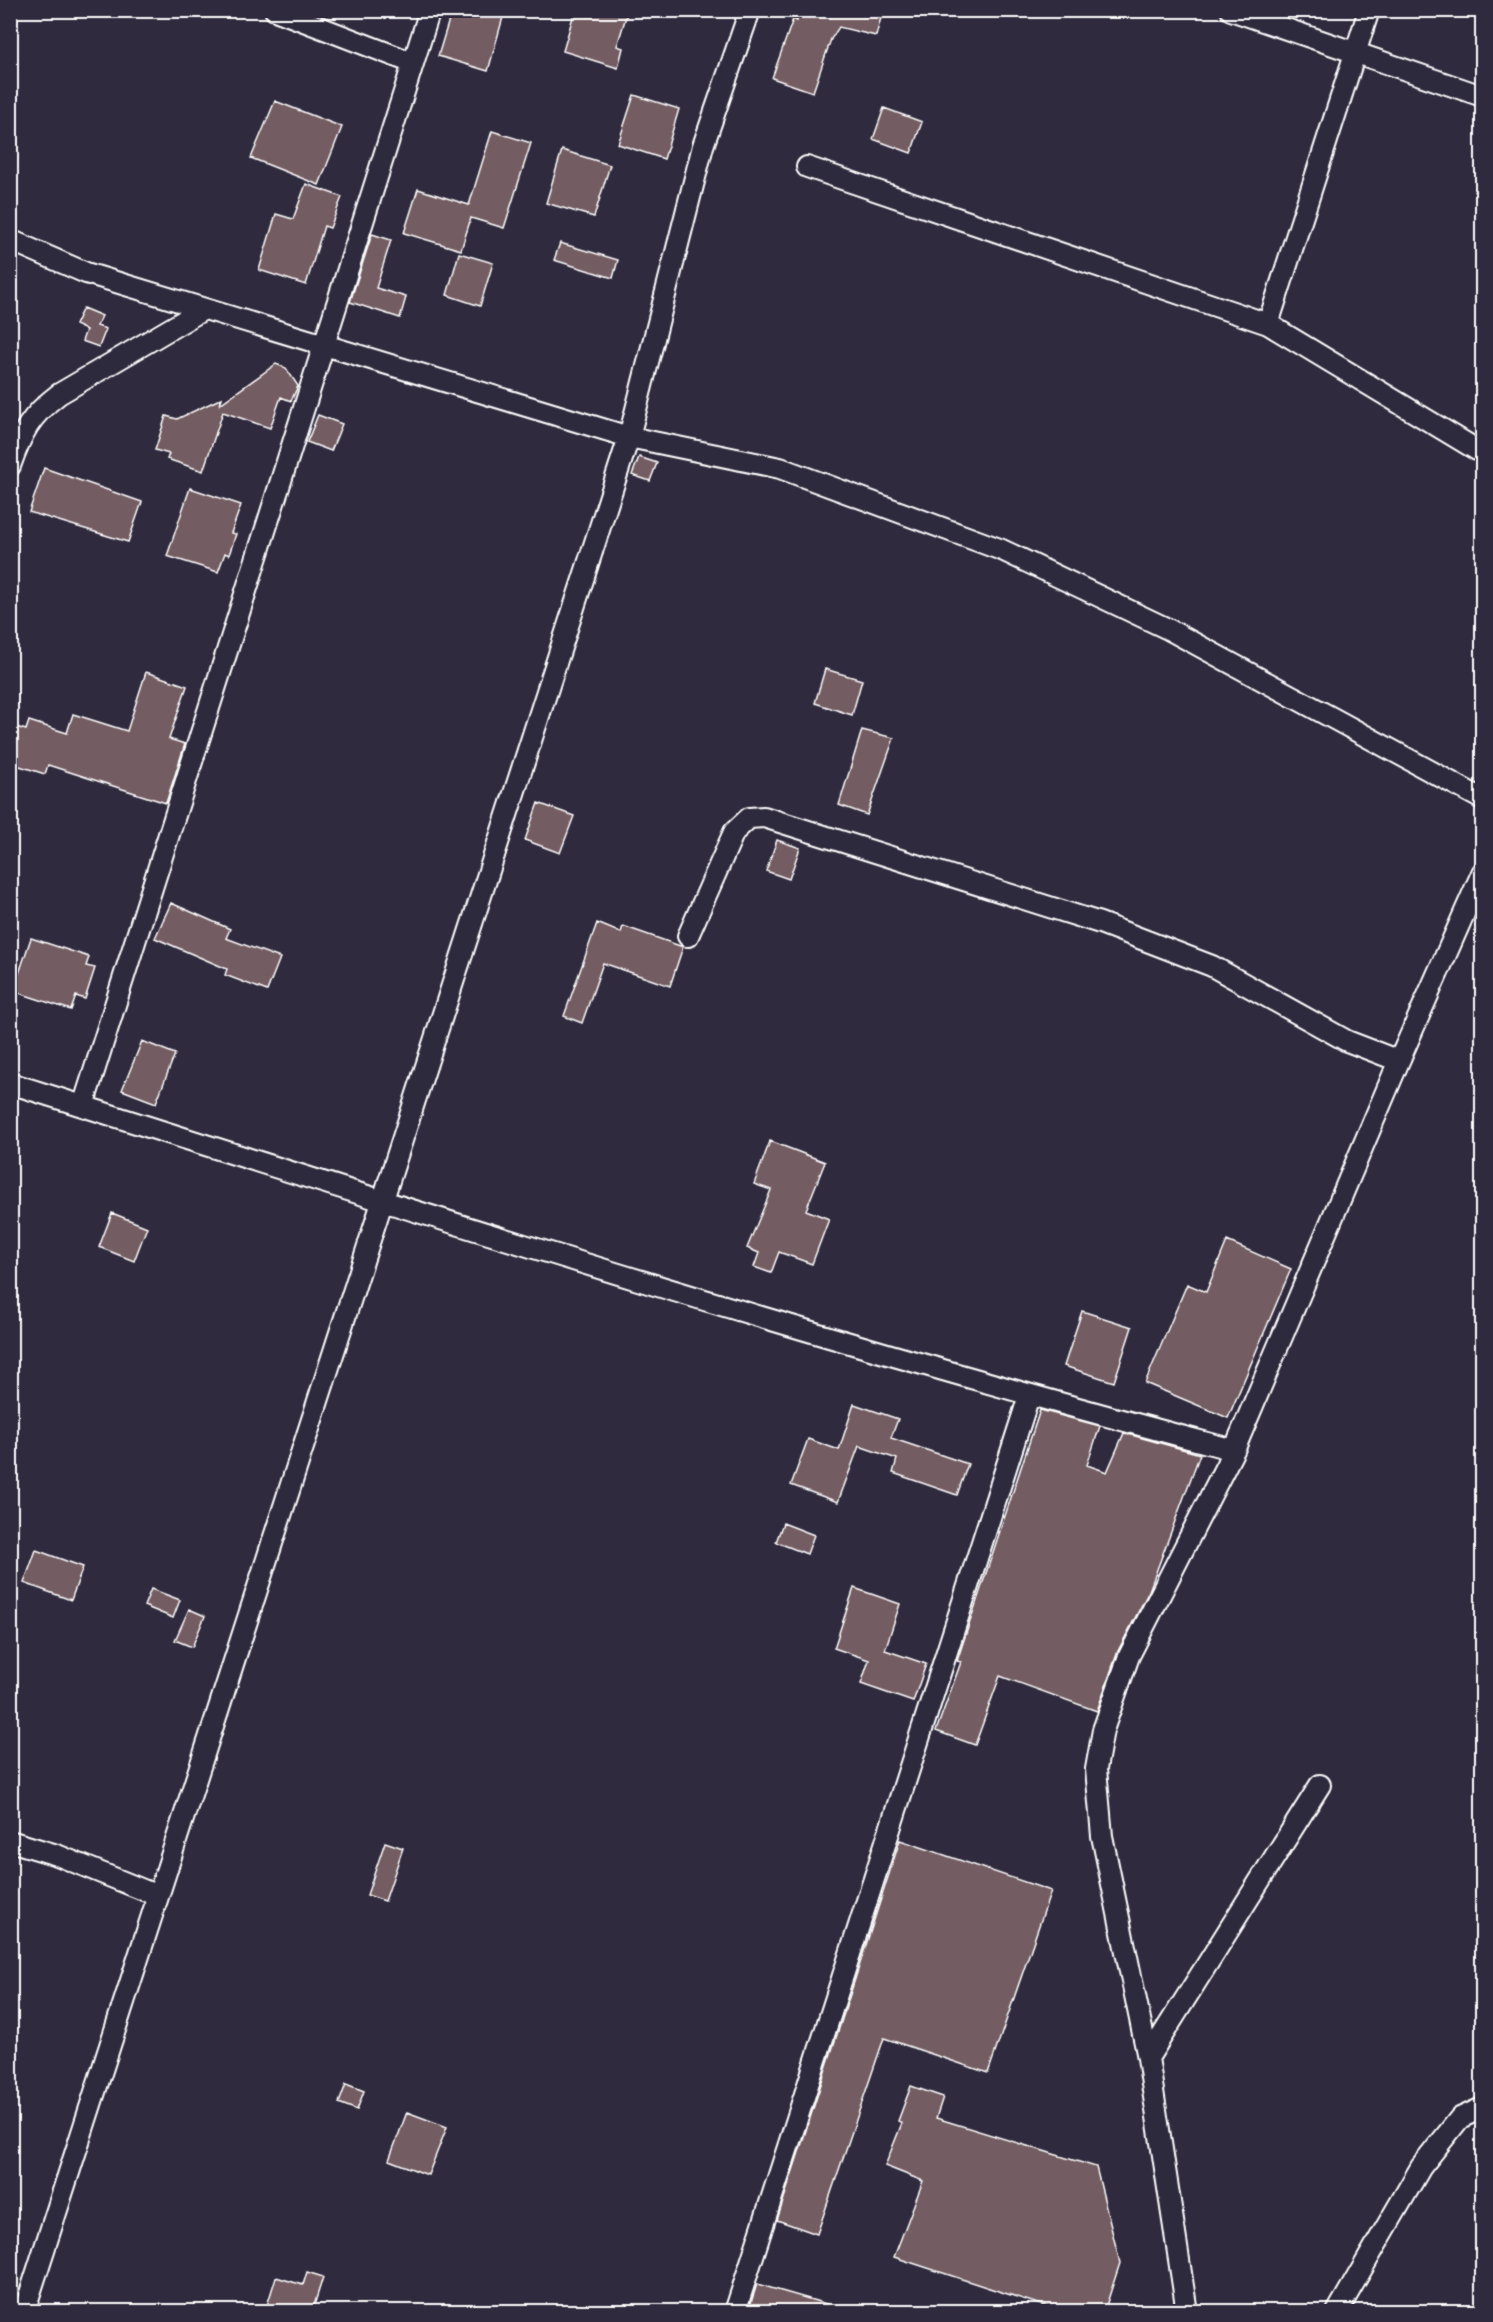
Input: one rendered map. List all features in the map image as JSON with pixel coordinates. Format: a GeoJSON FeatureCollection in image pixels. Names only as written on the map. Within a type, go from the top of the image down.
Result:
{"type":"FeatureCollection","features":[{"type":"Feature","properties":{"kind":"street"},"geometry":{"type":"LineString","coordinates":[[275,10],[413,63]]}},
{"type":"Feature","properties":{"kind":"street"},"geometry":{"type":"LineString","coordinates":[[83,1106],[322,345],[430,10]]}},
{"type":"Feature","properties":{"kind":"street"},"geometry":{"type":"LineString","coordinates":[[24,2312],[629,438],[703,146],[750,10]]}},
{"type":"Feature","properties":{"kind":"street"},"geometry":{"type":"LineString","coordinates":[[1231,10],[1482,96]]}},
{"type":"Feature","properties":{"kind":"street"},"geometry":{"type":"LineString","coordinates":[[1268,324],[1369,10]]}},
{"type":"Feature","properties":{"kind":"street"},"geometry":{"type":"LineString","coordinates":[[807,167],[1268,324],[1482,453]]}},
{"type":"Feature","properties":{"kind":"street"},"geometry":{"type":"LineString","coordinates":[[10,240],[86,273],[629,438],[780,468],[1002,550],[1168,629],[1482,799]]}},
{"type":"Feature","properties":{"kind":"street"},"geometry":{"type":"LineString","coordinates":[[10,466],[28,423],[40,409],[60,394],[204,309]]}},
{"type":"Feature","properties":{"kind":"street"},"geometry":{"type":"LineString","coordinates":[[688,936],[734,832],[750,818],[764,817],[1100,923],[1212,966],[1347,1041],[1399,1061]]}},
{"type":"Feature","properties":{"kind":"street"},"geometry":{"type":"LineString","coordinates":[[1187,2312],[1148,2058],[1102,1836],[1096,1769],[1103,1730],[1129,1656],[1234,1450],[1399,1061],[1482,873]]}},
{"type":"Feature","properties":{"kind":"street"},"geometry":{"type":"LineString","coordinates":[[10,1083],[381,1201],[1029,1396],[1234,1450]]}},
{"type":"Feature","properties":{"kind":"street"},"geometry":{"type":"LineString","coordinates":[[735,2312],[1029,1396]]}},
{"type":"Feature","properties":{"kind":"street"},"geometry":{"type":"LineString","coordinates":[[1148,2058],[1320,1785]]}},
{"type":"Feature","properties":{"kind":"street"},"geometry":{"type":"LineString","coordinates":[[10,1841],[57,1855],[158,1896]]}},
{"type":"Feature","properties":{"kind":"street"},"geometry":{"type":"LineString","coordinates":[[1337,2312],[1421,2167],[1460,2118],[1482,2108]]}},
{"type":"Feature","properties":{"kind":"building"},"geometry":{"type":"Polygon","coordinates":[[[452,10],[505,10],[488,71],[438,56],[452,10]]]}},
{"type":"Feature","properties":{"kind":"building"},"geometry":{"type":"Polygon","coordinates":[[[575,10],[628,10],[617,46],[623,48],[618,68],[563,51],[575,10]]]}},
{"type":"Feature","properties":{"kind":"building"},"geometry":{"type":"Polygon","coordinates":[[[798,10],[868,10],[882,14],[876,36],[839,27],[831,39],[813,92],[772,78],[793,19],[797,21],[798,10]]]}},
{"type":"Feature","properties":{"kind":"building"},"geometry":{"type":"Polygon","coordinates":[[[634,95],[679,109],[664,159],[618,144],[634,95]]]}},
{"type":"Feature","properties":{"kind":"building"},"geometry":{"type":"Polygon","coordinates":[[[275,101],[342,127],[319,185],[251,158],[275,101]]]}},
{"type":"Feature","properties":{"kind":"building"},"geometry":{"type":"Polygon","coordinates":[[[884,108],[922,122],[911,153],[873,139],[884,108]]]}},
{"type":"Feature","properties":{"kind":"building"},"geometry":{"type":"Polygon","coordinates":[[[492,131],[531,143],[504,228],[471,218],[461,250],[404,233],[418,189],[469,205],[492,131]]]}},
{"type":"Feature","properties":{"kind":"building"},"geometry":{"type":"Polygon","coordinates":[[[562,150],[610,165],[594,217],[546,203],[562,150]]]}},
{"type":"Feature","properties":{"kind":"building"},"geometry":{"type":"Polygon","coordinates":[[[306,184],[342,197],[330,228],[324,226],[306,285],[259,270],[276,214],[293,219],[306,184]]]}},
{"type":"Feature","properties":{"kind":"building"},"geometry":{"type":"Polygon","coordinates":[[[372,234],[391,240],[376,288],[406,297],[400,318],[350,302],[372,234]]]}},
{"type":"Feature","properties":{"kind":"building"},"geometry":{"type":"Polygon","coordinates":[[[560,243],[618,260],[613,278],[554,260],[560,243]]]}},
{"type":"Feature","properties":{"kind":"building"},"geometry":{"type":"Polygon","coordinates":[[[459,253],[493,263],[480,306],[447,295],[459,253]]]}},
{"type":"Feature","properties":{"kind":"building"},"geometry":{"type":"Polygon","coordinates":[[[83,308],[102,316],[97,326],[106,329],[99,347],[82,341],[86,330],[75,325],[83,308]]]}},
{"type":"Feature","properties":{"kind":"building"},"geometry":{"type":"Polygon","coordinates":[[[276,364],[286,368],[298,386],[291,401],[281,397],[270,428],[223,412],[203,471],[167,459],[169,454],[155,450],[166,416],[177,419],[222,398],[220,404],[276,364]]]}},
{"type":"Feature","properties":{"kind":"building"},"geometry":{"type":"Polygon","coordinates":[[[318,415],[342,424],[331,451],[307,442],[318,415]]]}},
{"type":"Feature","properties":{"kind":"building"},"geometry":{"type":"Polygon","coordinates":[[[639,457],[657,463],[650,481],[632,475],[639,457]]]}},
{"type":"Feature","properties":{"kind":"building"},"geometry":{"type":"Polygon","coordinates":[[[44,468],[142,502],[128,542],[29,512],[44,468]]]}},
{"type":"Feature","properties":{"kind":"building"},"geometry":{"type":"Polygon","coordinates":[[[190,488],[241,505],[231,533],[236,534],[229,555],[225,553],[218,572],[167,556],[190,488]]]}},
{"type":"Feature","properties":{"kind":"building"},"geometry":{"type":"Polygon","coordinates":[[[825,669],[862,680],[852,715],[815,703],[825,669]]]}},
{"type":"Feature","properties":{"kind":"building"},"geometry":{"type":"Polygon","coordinates":[[[146,672],[187,686],[169,739],[185,744],[166,803],[48,765],[45,774],[10,763],[10,725],[26,730],[29,721],[67,733],[73,714],[127,731],[146,672]]]}},
{"type":"Feature","properties":{"kind":"building"},"geometry":{"type":"Polygon","coordinates":[[[862,730],[894,738],[867,815],[839,805],[862,730]]]}},
{"type":"Feature","properties":{"kind":"building"},"geometry":{"type":"Polygon","coordinates":[[[538,803],[574,816],[560,853],[525,840],[538,803]]]}},
{"type":"Feature","properties":{"kind":"building"},"geometry":{"type":"Polygon","coordinates":[[[777,840],[800,848],[789,879],[766,871],[777,840]]]}},
{"type":"Feature","properties":{"kind":"building"},"geometry":{"type":"Polygon","coordinates":[[[171,903],[230,929],[226,938],[280,958],[267,991],[225,975],[227,969],[155,938],[171,903]]]}},
{"type":"Feature","properties":{"kind":"building"},"geometry":{"type":"Polygon","coordinates":[[[597,923],[621,933],[623,926],[683,947],[670,986],[603,963],[582,1023],[564,1016],[597,923]]]}},
{"type":"Feature","properties":{"kind":"building"},"geometry":{"type":"Polygon","coordinates":[[[31,938],[89,957],[86,966],[95,968],[85,999],[76,996],[71,1010],[13,991],[31,938]]]}},
{"type":"Feature","properties":{"kind":"building"},"geometry":{"type":"Polygon","coordinates":[[[142,1041],[175,1054],[156,1103],[122,1090],[142,1041]]]}},
{"type":"Feature","properties":{"kind":"building"},"geometry":{"type":"Polygon","coordinates":[[[770,1141],[825,1162],[806,1210],[829,1219],[812,1264],[779,1252],[771,1273],[754,1267],[759,1253],[747,1248],[771,1190],[754,1184],[770,1141]]]}},
{"type":"Feature","properties":{"kind":"building"},"geometry":{"type":"Polygon","coordinates":[[[112,1213],[147,1227],[134,1261],[99,1247],[112,1213]]]}},
{"type":"Feature","properties":{"kind":"building"},"geometry":{"type":"Polygon","coordinates":[[[1227,1241],[1291,1269],[1228,1418],[1145,1383],[1187,1284],[1206,1292],[1227,1241]]]}},
{"type":"Feature","properties":{"kind":"building"},"geometry":{"type":"Polygon","coordinates":[[[1082,1311],[1132,1327],[1114,1382],[1064,1366],[1082,1311]]]}},
{"type":"Feature","properties":{"kind":"building"},"geometry":{"type":"Polygon","coordinates":[[[854,1404],[898,1419],[891,1438],[968,1464],[957,1495],[893,1473],[897,1459],[859,1446],[838,1502],[791,1485],[808,1439],[839,1450],[854,1404]]]}},
{"type":"Feature","properties":{"kind":"building"},"geometry":{"type":"Polygon","coordinates":[[[1040,1410],[1100,1426],[1087,1465],[1107,1472],[1124,1433],[1200,1454],[1149,1591],[1118,1651],[1097,1711],[1000,1676],[975,1745],[936,1731],[961,1662],[957,1661],[1040,1410]]]}},
{"type":"Feature","properties":{"kind":"building"},"geometry":{"type":"Polygon","coordinates":[[[783,1523],[814,1535],[807,1554],[776,1542],[783,1523]]]}},
{"type":"Feature","properties":{"kind":"building"},"geometry":{"type":"Polygon","coordinates":[[[36,1550],[83,1567],[71,1600],[24,1583],[36,1550]]]}},
{"type":"Feature","properties":{"kind":"building"},"geometry":{"type":"Polygon","coordinates":[[[854,1588],[900,1604],[885,1650],[926,1664],[913,1702],[861,1684],[869,1660],[834,1648],[854,1588]]]}},
{"type":"Feature","properties":{"kind":"building"},"geometry":{"type":"Polygon","coordinates":[[[151,1589],[180,1600],[173,1618],[144,1606],[151,1589]]]}},
{"type":"Feature","properties":{"kind":"building"},"geometry":{"type":"Polygon","coordinates":[[[189,1609],[205,1616],[192,1647],[175,1640],[189,1609]]]}},
{"type":"Feature","properties":{"kind":"building"},"geometry":{"type":"Polygon","coordinates":[[[900,1840],[1051,1891],[988,2073],[884,2038],[817,2234],[777,2220],[900,1840]]]}},
{"type":"Feature","properties":{"kind":"building"},"geometry":{"type":"Polygon","coordinates":[[[385,1842],[403,1848],[385,1901],[367,1895],[385,1842]]]}},
{"type":"Feature","properties":{"kind":"building"},"geometry":{"type":"Polygon","coordinates":[[[346,2084],[364,2091],[357,2110],[339,2103],[346,2084]]]}},
{"type":"Feature","properties":{"kind":"building"},"geometry":{"type":"Polygon","coordinates":[[[911,2086],[943,2097],[936,2118],[1096,2167],[1120,2263],[1104,2312],[1063,2312],[894,2257],[923,2181],[885,2166],[902,2123],[898,2121],[911,2086]]]}},
{"type":"Feature","properties":{"kind":"building"},"geometry":{"type":"Polygon","coordinates":[[[407,2112],[447,2127],[428,2175],[389,2160],[407,2112]]]}},
{"type":"Feature","properties":{"kind":"building"},"geometry":{"type":"Polygon","coordinates":[[[307,2272],[323,2277],[312,2312],[265,2312],[276,2277],[303,2285],[307,2272]]]}},
{"type":"Feature","properties":{"kind":"building"},"geometry":{"type":"Polygon","coordinates":[[[757,2284],[837,2307],[836,2312],[748,2312],[757,2284]]]}}]}
